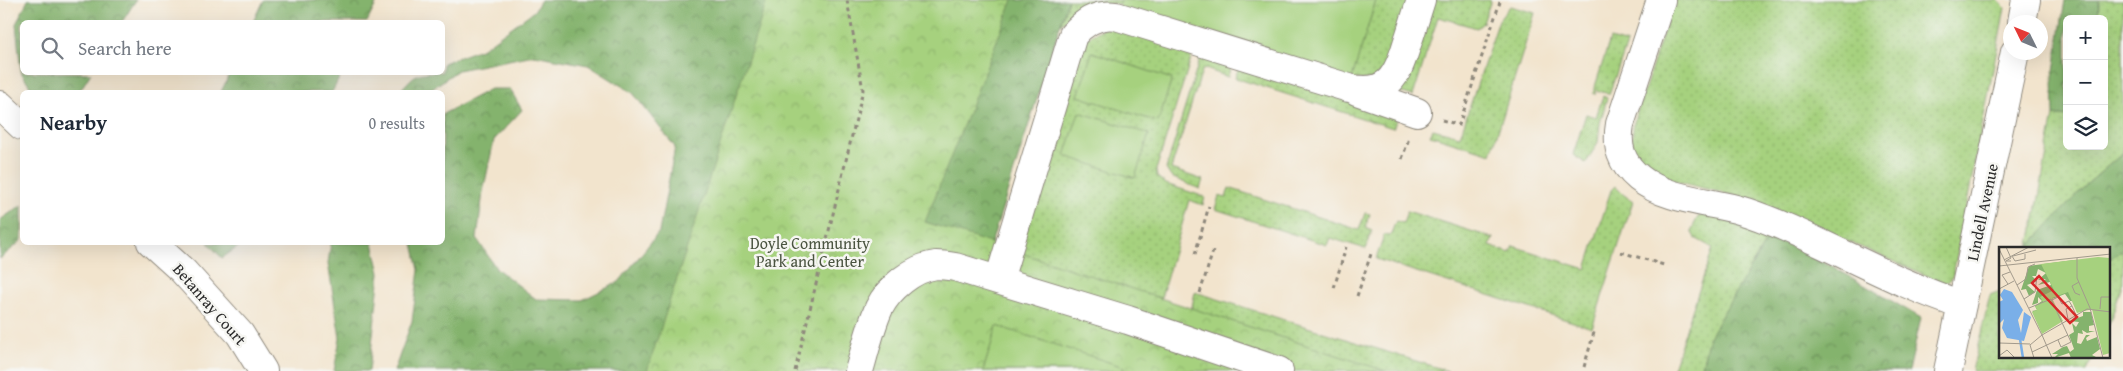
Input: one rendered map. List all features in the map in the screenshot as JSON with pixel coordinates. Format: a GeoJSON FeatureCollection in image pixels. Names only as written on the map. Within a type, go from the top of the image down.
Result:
{"type":"FeatureCollection","features":[{"type":"Feature","properties":{"kind":"street"},"geometry":{"type":"LineString","coordinates":[[999,280],[1071,48],[1073,36],[1089,20],[1107,15],[1116,16],[1360,91],[1381,88],[1400,68],[1421,0]]}},
{"type":"Feature","properties":{"kind":"street"},"geometry":{"type":"LineString","coordinates":[[1661,0],[1620,124],[1617,140],[1631,170],[1639,178],[1664,191],[1686,198],[1737,209],[1778,224],[1909,285],[1962,305]]}},
{"type":"Feature","properties":{"kind":"street"},"geometry":{"type":"LineString","coordinates":[[2023,15],[2026,0]]}},
{"type":"Feature","properties":{"kind":"street","name":"Lindell Avenue"},"geometry":{"type":"LineString","coordinates":[[1948,371],[2013,60]]}},
{"type":"Feature","properties":{"kind":"street"},"geometry":{"type":"LineString","coordinates":[[1349,88],[1417,112]]}},
{"type":"Feature","properties":{"kind":"street"},"geometry":{"type":"LineString","coordinates":[[0,105],[20,124]]}},
{"type":"Feature","properties":{"kind":"street","name":"Betanray Court"},"geometry":{"type":"LineString","coordinates":[[154,245],[182,271],[240,334],[263,371]]}},
{"type":"Feature","properties":{"kind":"street"},"geometry":{"type":"LineString","coordinates":[[859,371],[879,308],[889,293],[904,279],[920,269],[937,265],[955,267],[1128,320],[1242,365],[1279,371]]}},
{"type":"Feature","properties":{"kind":"path"},"geometry":{"type":"LineString","coordinates":[[795,371],[863,90],[847,0]]}},
{"type":"Feature","properties":{"kind":"path"},"geometry":{"type":"LineString","coordinates":[[1417,112],[1459,125],[1500,2]]}},
{"type":"Feature","properties":{"kind":"path"},"geometry":{"type":"LineString","coordinates":[[1195,254],[1209,206]]}},
{"type":"Feature","properties":{"kind":"path"},"geometry":{"type":"LineString","coordinates":[[1334,288],[1346,247]]}},
{"type":"Feature","properties":{"kind":"path"},"geometry":{"type":"LineString","coordinates":[[1200,293],[1213,251]]}},
{"type":"Feature","properties":{"kind":"path"},"geometry":{"type":"LineString","coordinates":[[1621,252],[1664,265]]}},
{"type":"Feature","properties":{"kind":"path"},"geometry":{"type":"LineString","coordinates":[[1357,296],[1371,254]]}},
{"type":"Feature","properties":{"kind":"path"},"geometry":{"type":"LineString","coordinates":[[1584,367],[1595,329]]}},
{"type":"Feature","properties":{"kind":"green space"},"geometry":{"type":"Polygon","coordinates":[[[28,0],[136,0],[123,20],[20,20],[20,62],[16,24],[28,0]]]}},
{"type":"Feature","properties":{"kind":"green space"},"geometry":{"type":"Polygon","coordinates":[[[263,0],[378,0],[368,20],[254,20],[263,0]]]}},
{"type":"Feature","properties":{"kind":"green space"},"geometry":{"type":"Polygon","coordinates":[[[541,0],[1068,0],[991,244],[924,222],[843,371],[394,371],[412,321],[419,270],[413,245],[445,245],[445,113],[490,89],[510,89],[522,110],[494,140],[483,192],[477,239],[496,268],[536,299],[582,300],[619,282],[659,232],[675,147],[633,93],[588,65],[534,55],[458,70],[430,90],[401,90],[417,75],[445,75],[445,62],[483,48],[534,11],[541,0]]]}},
{"type":"Feature","properties":{"kind":"green space","name":"Doyle Community Park and Center"},"geometry":{"type":"Polygon","coordinates":[[[767,0],[1013,0],[925,222],[1386,371],[647,371],[767,0]]]}},
{"type":"Feature","properties":{"kind":"green space"},"geometry":{"type":"Polygon","coordinates":[[[1068,0],[1121,0],[1120,4],[1101,4],[1086,7],[1073,14],[1059,26],[1068,0]]]}},
{"type":"Feature","properties":{"kind":"green space"},"geometry":{"type":"Polygon","coordinates":[[[1121,0],[1376,0],[1349,88],[1116,16],[1121,0]]]}},
{"type":"Feature","properties":{"kind":"green space"},"geometry":{"type":"Polygon","coordinates":[[[1376,0],[1410,0],[1392,58],[1375,79],[1351,80],[1376,0]]]}},
{"type":"Feature","properties":{"kind":"green space"},"geometry":{"type":"Polygon","coordinates":[[[1432,0],[1491,0],[1483,23],[1477,28],[1438,17],[1413,96],[1396,91],[1432,0]]]}},
{"type":"Feature","properties":{"kind":"green space"},"geometry":{"type":"Polygon","coordinates":[[[1674,0],[1998,0],[2005,8],[1953,275],[1946,284],[1778,211],[1735,196],[1667,179],[1646,170],[1632,147],[1633,125],[1674,0]]]}},
{"type":"Feature","properties":{"kind":"green space"},"geometry":{"type":"Polygon","coordinates":[[[2065,0],[2099,0],[2098,15],[2063,15],[2063,116],[2054,115],[2053,77],[2065,0]]]}},
{"type":"Feature","properties":{"kind":"green space"},"geometry":{"type":"Polygon","coordinates":[[[2099,0],[2123,0],[2123,153],[2086,185],[2030,245],[2054,115],[2063,116],[2063,150],[2108,150],[2108,15],[2098,15],[2099,0]]]}},
{"type":"Feature","properties":{"kind":"green space"},"geometry":{"type":"Polygon","coordinates":[[[1510,6],[1535,13],[1491,154],[1430,135],[1433,129],[1460,136],[1499,20],[1510,6]]]}},
{"type":"Feature","properties":{"kind":"green space"},"geometry":{"type":"Polygon","coordinates":[[[1107,26],[1193,52],[1156,170],[1157,177],[1166,184],[1205,197],[1203,205],[1189,200],[1156,315],[1017,261],[1082,41],[1107,26]]]}},
{"type":"Feature","properties":{"kind":"green space"},"geometry":{"type":"Polygon","coordinates":[[[1610,39],[1627,44],[1609,94],[1596,90],[1595,94],[1593,93],[1610,39]]]}},
{"type":"Feature","properties":{"kind":"green space"},"geometry":{"type":"Polygon","coordinates":[[[1092,52],[1172,79],[1158,122],[1078,96],[1092,52]]]}},
{"type":"Feature","properties":{"kind":"green space"},"geometry":{"type":"Polygon","coordinates":[[[1201,55],[1231,64],[1228,77],[1203,68],[1171,169],[1203,180],[1200,189],[1171,177],[1166,169],[1201,55]]]}},
{"type":"Feature","properties":{"kind":"green space"},"geometry":{"type":"Polygon","coordinates":[[[1239,67],[1398,117],[1393,128],[1235,78],[1239,67]]]}},
{"type":"Feature","properties":{"kind":"green space"},"geometry":{"type":"Polygon","coordinates":[[[23,75],[90,75],[80,90],[33,90],[23,75]]]}},
{"type":"Feature","properties":{"kind":"green space"},"geometry":{"type":"Polygon","coordinates":[[[229,75],[341,75],[333,90],[222,90],[229,75]]]}},
{"type":"Feature","properties":{"kind":"green space"},"geometry":{"type":"Polygon","coordinates":[[[1603,96],[1607,98],[1600,123],[1598,142],[1586,163],[1573,155],[1586,114],[1596,117],[1603,96]]]}},
{"type":"Feature","properties":{"kind":"green space"},"geometry":{"type":"Polygon","coordinates":[[[1079,112],[1149,134],[1135,178],[1065,156],[1079,112]]]}},
{"type":"Feature","properties":{"kind":"green space"},"geometry":{"type":"Polygon","coordinates":[[[2123,153],[2123,250],[2110,258],[2110,247],[2029,247],[2030,245],[2086,185],[2123,153]]]}},
{"type":"Feature","properties":{"kind":"green space"},"geometry":{"type":"Polygon","coordinates":[[[1615,186],[1633,201],[1592,328],[1376,259],[1384,235],[1390,236],[1396,221],[1403,223],[1407,211],[1493,238],[1490,246],[1510,253],[1513,246],[1586,269],[1611,190],[1615,186]]]}},
{"type":"Feature","properties":{"kind":"green space"},"geometry":{"type":"Polygon","coordinates":[[[1229,188],[1359,230],[1365,213],[1370,214],[1365,228],[1372,231],[1366,249],[1330,238],[1327,245],[1215,209],[1219,196],[1226,198],[1229,188]]]}},
{"type":"Feature","properties":{"kind":"green space"},"geometry":{"type":"Polygon","coordinates":[[[20,206],[20,242],[0,259],[0,220],[20,206]]]}},
{"type":"Feature","properties":{"kind":"green space"},"geometry":{"type":"Polygon","coordinates":[[[1706,213],[1769,236],[1709,337],[1701,371],[1672,371],[1713,248],[1695,238],[1691,231],[1698,217],[1706,213]]]}},
{"type":"Feature","properties":{"kind":"green space"},"geometry":{"type":"Polygon","coordinates":[[[1769,236],[1830,265],[1921,318],[1909,371],[1701,371],[1709,337],[1769,236]]]}},
{"type":"Feature","properties":{"kind":"green space"},"geometry":{"type":"Polygon","coordinates":[[[210,245],[241,245],[222,258],[210,245]]]}},
{"type":"Feature","properties":{"kind":"green space"},"geometry":{"type":"Polygon","coordinates":[[[331,245],[373,245],[380,273],[369,371],[334,371],[340,338],[328,263],[331,245]]]}},
{"type":"Feature","properties":{"kind":"green space"},"geometry":{"type":"Polygon","coordinates":[[[2123,250],[2123,282],[2110,322],[2110,258],[2123,250]]]}},
{"type":"Feature","properties":{"kind":"green space"},"geometry":{"type":"Polygon","coordinates":[[[1999,291],[1999,358],[2094,358],[2087,371],[1972,371],[1990,295],[1999,291]]]}},
{"type":"Feature","properties":{"kind":"green space"},"geometry":{"type":"Polygon","coordinates":[[[1195,292],[1448,371],[1325,371],[1190,316],[1195,292]]]}},
{"type":"Feature","properties":{"kind":"green space"},"geometry":{"type":"Polygon","coordinates":[[[997,326],[1124,367],[1123,371],[983,371],[997,326]]]}}]}
